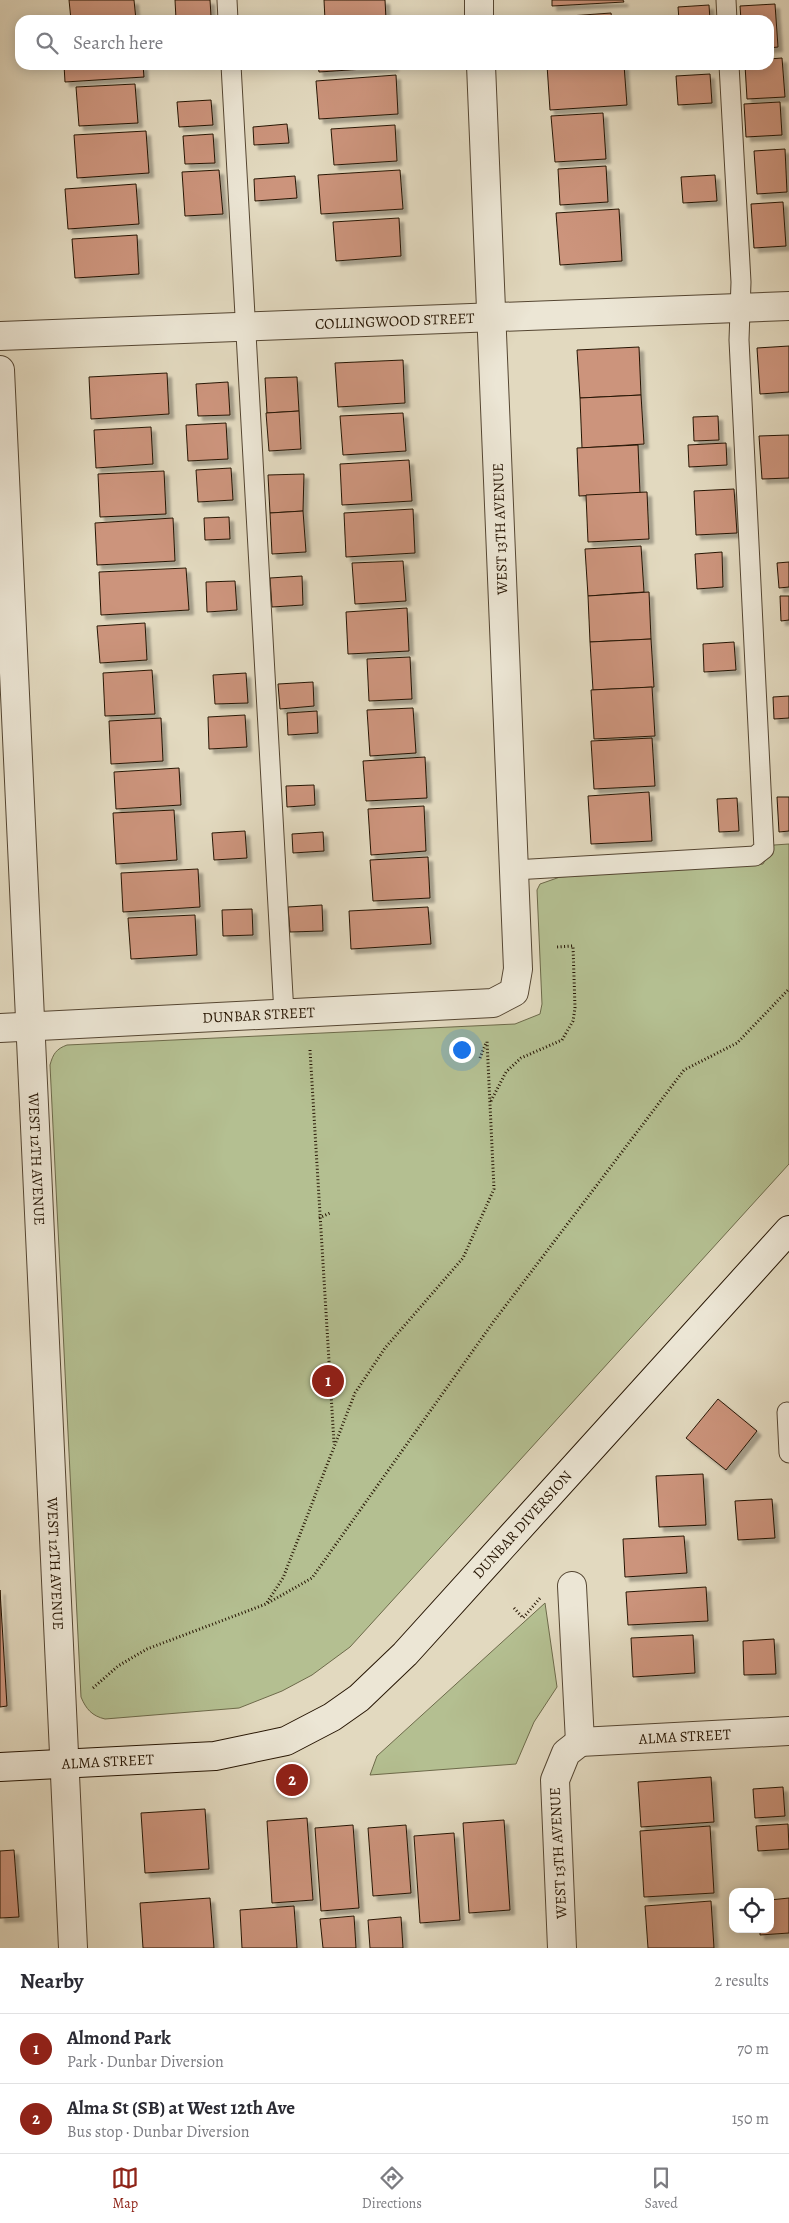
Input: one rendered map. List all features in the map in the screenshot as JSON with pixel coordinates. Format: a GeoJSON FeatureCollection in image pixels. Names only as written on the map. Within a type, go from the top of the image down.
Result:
{"type":"FeatureCollection","features":[{"type":"Feature","properties":{"kind":"street"},"geometry":{"type":"LineString","coordinates":[[478,0],[479,15]]}},
{"type":"Feature","properties":{"kind":"street","name":"WEST 13TH AVENUE"},"geometry":{"type":"LineString","coordinates":[[481,70],[518,969],[514,992]]}},
{"type":"Feature","properties":{"kind":"street","name":"COLLINGWOOD STREET"},"geometry":{"type":"LineString","coordinates":[[0,336],[789,306]]}},
{"type":"Feature","properties":{"kind":"street","name":"WEST 12TH AVENUE"},"geometry":{"type":"LineString","coordinates":[[0,370],[73,1948]]}},
{"type":"Feature","properties":{"kind":"street","name":"DUNBAR STREET"},"geometry":{"type":"LineString","coordinates":[[0,1028],[493,1003],[514,992]]}},
{"type":"Feature","properties":{"kind":"street","name":"DUNBAR DIVERSION"},"geometry":{"type":"LineString","coordinates":[[215,1756],[286,1741],[332,1718],[359,1698],[405,1654],[789,1230]]}},
{"type":"Feature","properties":{"kind":"street"},"geometry":{"type":"LineString","coordinates":[[572,1586],[580,1742]]}},
{"type":"Feature","properties":{"kind":"street","name":"ALMA STREET"},"geometry":{"type":"LineString","coordinates":[[580,1742],[789,1731]]}},
{"type":"Feature","properties":{"kind":"street","name":"WEST 13TH AVENUE"},"geometry":{"type":"LineString","coordinates":[[562,1948],[555,1780],[566,1752],[580,1742]]}},
{"type":"Feature","properties":{"kind":"street","name":"ALMA STREET"},"geometry":{"type":"LineString","coordinates":[[0,1767],[215,1756]]}},
{"type":"Feature","properties":{"kind":"lane"},"geometry":{"type":"LineString","coordinates":[[227,0],[228,15]]}},
{"type":"Feature","properties":{"kind":"lane"},"geometry":{"type":"LineString","coordinates":[[726,0],[727,15]]}},
{"type":"Feature","properties":{"kind":"lane"},"geometry":{"type":"LineString","coordinates":[[231,70],[284,1014]]}},
{"type":"Feature","properties":{"kind":"lane"},"geometry":{"type":"LineString","coordinates":[[514,870],[755,856],[764,849],[739,308],[741,282],[730,70]]}},
{"type":"Feature","properties":{"kind":"lane"},"geometry":{"type":"LineString","coordinates":[[787,1412],[789,1453]]}},
{"type":"Feature","properties":{"kind":"path"},"geometry":{"type":"LineString","coordinates":[[490,1102],[506,1072],[521,1058],[562,1040],[573,1021],[576,1008],[573,946],[556,947]]}},
{"type":"Feature","properties":{"kind":"path"},"geometry":{"type":"LineString","coordinates":[[87,1694],[118,1666],[147,1649],[266,1604],[312,1578],[494,1321],[684,1070],[737,1043],[789,989]]}},
{"type":"Feature","properties":{"kind":"path"},"geometry":{"type":"LineString","coordinates":[[266,1604],[283,1578],[355,1393],[385,1348],[463,1258],[494,1189],[487,1040],[480,1058]]}},
{"type":"Feature","properties":{"kind":"path"},"geometry":{"type":"LineString","coordinates":[[310,1050],[334,1446]]}},
{"type":"Feature","properties":{"kind":"path"},"geometry":{"type":"LineString","coordinates":[[319,1218],[330,1213]]}},
{"type":"Feature","properties":{"kind":"path"},"geometry":{"type":"LineString","coordinates":[[514,1608],[523,1618],[546,1591]]}},
{"type":"Feature","properties":{"kind":"green space"},"geometry":{"type":"Polygon","coordinates":[[[789,844],[789,1164],[350,1647],[312,1675],[282,1691],[239,1708],[105,1719],[93,1714],[81,1697],[50,1065],[56,1052],[67,1045],[515,1024],[540,1014],[542,1004],[537,890],[540,884],[560,877],[763,864],[774,845],[789,844]]]}},
{"type":"Feature","properties":{"kind":"green space"},"geometry":{"type":"Polygon","coordinates":[[[545,1603],[557,1687],[534,1722],[516,1764],[370,1775],[377,1756],[545,1603]]]}},
{"type":"Feature","properties":{"kind":"building"},"geometry":{"type":"Polygon","coordinates":[[[69,0],[134,0],[136,15],[70,15],[69,0]]]}},
{"type":"Feature","properties":{"kind":"building"},"geometry":{"type":"Polygon","coordinates":[[[175,0],[210,0],[211,15],[176,15],[175,0]]]}},
{"type":"Feature","properties":{"kind":"building"},"geometry":{"type":"Polygon","coordinates":[[[324,0],[385,0],[386,15],[325,15],[324,0]]]}},
{"type":"Feature","properties":{"kind":"building"},"geometry":{"type":"Polygon","coordinates":[[[552,0],[623,0],[624,2],[552,6],[552,0]]]}},
{"type":"Feature","properties":{"kind":"building"},"geometry":{"type":"Polygon","coordinates":[[[775,4],[778,47],[774,47],[774,15],[741,15],[740,6],[775,4]]]}},
{"type":"Feature","properties":{"kind":"building"},"geometry":{"type":"Polygon","coordinates":[[[709,5],[710,15],[679,15],[678,7],[709,5]]]}},
{"type":"Feature","properties":{"kind":"building"},"geometry":{"type":"Polygon","coordinates":[[[611,13],[611,15],[583,15],[611,13]]]}},
{"type":"Feature","properties":{"kind":"building"},"geometry":{"type":"Polygon","coordinates":[[[782,58],[785,97],[747,99],[745,70],[774,70],[774,59],[782,58]]]}},
{"type":"Feature","properties":{"kind":"building"},"geometry":{"type":"Polygon","coordinates":[[[64,70],[143,70],[144,77],[65,82],[64,70]]]}},
{"type":"Feature","properties":{"kind":"building"},"geometry":{"type":"Polygon","coordinates":[[[319,70],[349,70],[319,72],[319,70]]]}},
{"type":"Feature","properties":{"kind":"building"},"geometry":{"type":"Polygon","coordinates":[[[547,70],[624,70],[627,105],[550,110],[547,70]]]}},
{"type":"Feature","properties":{"kind":"building"},"geometry":{"type":"Polygon","coordinates":[[[710,74],[712,103],[678,105],[676,76],[710,74]]]}},
{"type":"Feature","properties":{"kind":"building"},"geometry":{"type":"Polygon","coordinates":[[[396,75],[398,114],[319,119],[316,81],[396,75]]]}},
{"type":"Feature","properties":{"kind":"building"},"geometry":{"type":"Polygon","coordinates":[[[135,84],[138,123],[79,126],[76,87],[135,84]]]}},
{"type":"Feature","properties":{"kind":"building"},"geometry":{"type":"Polygon","coordinates":[[[211,100],[213,125],[179,127],[177,102],[211,100]]]}},
{"type":"Feature","properties":{"kind":"building"},"geometry":{"type":"Polygon","coordinates":[[[780,102],[782,135],[746,137],[744,104],[780,102]]]}},
{"type":"Feature","properties":{"kind":"building"},"geometry":{"type":"Polygon","coordinates":[[[603,113],[606,159],[555,162],[551,116],[603,113]]]}},
{"type":"Feature","properties":{"kind":"building"},"geometry":{"type":"Polygon","coordinates":[[[287,124],[289,143],[254,145],[253,127],[287,124]]]}},
{"type":"Feature","properties":{"kind":"building"},"geometry":{"type":"Polygon","coordinates":[[[395,125],[397,161],[334,165],[331,129],[395,125]]]}},
{"type":"Feature","properties":{"kind":"building"},"geometry":{"type":"Polygon","coordinates":[[[146,131],[149,173],[77,178],[74,135],[146,131]]]}},
{"type":"Feature","properties":{"kind":"building"},"geometry":{"type":"Polygon","coordinates":[[[213,134],[215,163],[185,164],[183,136],[213,134]]]}},
{"type":"Feature","properties":{"kind":"building"},"geometry":{"type":"Polygon","coordinates":[[[785,149],[787,192],[757,194],[754,151],[785,149]]]}},
{"type":"Feature","properties":{"kind":"building"},"geometry":{"type":"Polygon","coordinates":[[[606,166],[608,202],[560,205],[558,169],[606,166]]]}},
{"type":"Feature","properties":{"kind":"building"},"geometry":{"type":"Polygon","coordinates":[[[219,170],[223,214],[185,216],[182,172],[219,170]]]}},
{"type":"Feature","properties":{"kind":"building"},"geometry":{"type":"Polygon","coordinates":[[[400,170],[403,209],[321,214],[318,175],[400,170]]]}},
{"type":"Feature","properties":{"kind":"building"},"geometry":{"type":"Polygon","coordinates":[[[715,175],[717,201],[683,203],[681,177],[715,175]]]}},
{"type":"Feature","properties":{"kind":"building"},"geometry":{"type":"Polygon","coordinates":[[[295,176],[297,198],[255,201],[254,179],[295,176]]]}},
{"type":"Feature","properties":{"kind":"building"},"geometry":{"type":"Polygon","coordinates":[[[136,184],[139,224],[68,229],[65,189],[136,184]]]}},
{"type":"Feature","properties":{"kind":"building"},"geometry":{"type":"Polygon","coordinates":[[[783,202],[786,246],[754,248],[751,204],[783,202]]]}},
{"type":"Feature","properties":{"kind":"building"},"geometry":{"type":"Polygon","coordinates":[[[619,209],[622,261],[560,265],[556,213],[619,209]]]}},
{"type":"Feature","properties":{"kind":"building"},"geometry":{"type":"Polygon","coordinates":[[[399,218],[401,256],[336,261],[333,222],[399,218]]]}},
{"type":"Feature","properties":{"kind":"building"},"geometry":{"type":"Polygon","coordinates":[[[137,235],[139,274],[75,278],[72,239],[137,235]]]}},
{"type":"Feature","properties":{"kind":"building"},"geometry":{"type":"Polygon","coordinates":[[[789,346],[789,392],[760,394],[757,348],[789,346]]]}},
{"type":"Feature","properties":{"kind":"building"},"geometry":{"type":"Polygon","coordinates":[[[639,347],[641,395],[580,398],[577,350],[639,347]]]}},
{"type":"Feature","properties":{"kind":"building"},"geometry":{"type":"Polygon","coordinates":[[[403,360],[405,403],[338,407],[335,363],[403,360]]]}},
{"type":"Feature","properties":{"kind":"building"},"geometry":{"type":"Polygon","coordinates":[[[167,373],[169,414],[91,419],[89,377],[167,373]]]}},
{"type":"Feature","properties":{"kind":"building"},"geometry":{"type":"Polygon","coordinates":[[[297,377],[299,411],[267,413],[265,378],[297,377]]]}},
{"type":"Feature","properties":{"kind":"building"},"geometry":{"type":"Polygon","coordinates":[[[228,382],[230,415],[198,416],[196,384],[228,382]]]}},
{"type":"Feature","properties":{"kind":"building"},"geometry":{"type":"Polygon","coordinates":[[[641,395],[644,444],[582,448],[580,398],[641,395]]]}},
{"type":"Feature","properties":{"kind":"building"},"geometry":{"type":"Polygon","coordinates":[[[299,411],[301,449],[269,451],[266,413],[299,411]]]}},
{"type":"Feature","properties":{"kind":"building"},"geometry":{"type":"Polygon","coordinates":[[[403,413],[406,451],[343,455],[340,416],[403,413]]]}},
{"type":"Feature","properties":{"kind":"building"},"geometry":{"type":"Polygon","coordinates":[[[718,416],[719,440],[694,441],[693,417],[718,416]]]}},
{"type":"Feature","properties":{"kind":"building"},"geometry":{"type":"Polygon","coordinates":[[[226,423],[228,459],[188,461],[186,425],[226,423]]]}},
{"type":"Feature","properties":{"kind":"building"},"geometry":{"type":"Polygon","coordinates":[[[151,427],[153,464],[96,468],[94,430],[151,427]]]}},
{"type":"Feature","properties":{"kind":"building"},"geometry":{"type":"Polygon","coordinates":[[[789,435],[789,478],[762,479],[759,436],[789,435]]]}},
{"type":"Feature","properties":{"kind":"building"},"geometry":{"type":"Polygon","coordinates":[[[726,443],[727,465],[689,467],[688,445],[726,443]]]}},
{"type":"Feature","properties":{"kind":"building"},"geometry":{"type":"Polygon","coordinates":[[[638,445],[640,493],[579,496],[577,448],[638,445]]]}},
{"type":"Feature","properties":{"kind":"building"},"geometry":{"type":"Polygon","coordinates":[[[409,460],[412,501],[342,505],[340,464],[409,460]]]}},
{"type":"Feature","properties":{"kind":"building"},"geometry":{"type":"Polygon","coordinates":[[[231,468],[233,500],[198,502],[196,470],[231,468]]]}},
{"type":"Feature","properties":{"kind":"building"},"geometry":{"type":"Polygon","coordinates":[[[164,471],[166,514],[100,517],[98,474],[164,471]]]}},
{"type":"Feature","properties":{"kind":"building"},"geometry":{"type":"Polygon","coordinates":[[[304,474],[303,511],[270,513],[268,475],[304,474]]]}},
{"type":"Feature","properties":{"kind":"building"},"geometry":{"type":"Polygon","coordinates":[[[734,489],[737,533],[696,535],[694,491],[734,489]]]}},
{"type":"Feature","properties":{"kind":"building"},"geometry":{"type":"Polygon","coordinates":[[[647,492],[649,539],[588,542],[586,495],[647,492]]]}},
{"type":"Feature","properties":{"kind":"building"},"geometry":{"type":"Polygon","coordinates":[[[413,509],[415,553],[346,557],[344,513],[413,509]]]}},
{"type":"Feature","properties":{"kind":"building"},"geometry":{"type":"Polygon","coordinates":[[[303,511],[306,552],[272,554],[270,513],[303,511]]]}},
{"type":"Feature","properties":{"kind":"building"},"geometry":{"type":"Polygon","coordinates":[[[229,517],[230,539],[205,540],[204,518],[229,517]]]}},
{"type":"Feature","properties":{"kind":"building"},"geometry":{"type":"Polygon","coordinates":[[[173,518],[175,561],[97,565],[95,523],[173,518]]]}},
{"type":"Feature","properties":{"kind":"building"},"geometry":{"type":"Polygon","coordinates":[[[641,546],[644,592],[588,596],[585,549],[641,546]]]}},
{"type":"Feature","properties":{"kind":"building"},"geometry":{"type":"Polygon","coordinates":[[[722,552],[723,587],[697,589],[695,554],[722,552]]]}},
{"type":"Feature","properties":{"kind":"building"},"geometry":{"type":"Polygon","coordinates":[[[403,561],[406,601],[355,604],[352,563],[403,561]]]}},
{"type":"Feature","properties":{"kind":"building"},"geometry":{"type":"Polygon","coordinates":[[[789,562],[789,587],[779,588],[777,563],[789,562]]]}},
{"type":"Feature","properties":{"kind":"building"},"geometry":{"type":"Polygon","coordinates":[[[186,568],[189,610],[101,615],[99,572],[186,568]]]}},
{"type":"Feature","properties":{"kind":"building"},"geometry":{"type":"Polygon","coordinates":[[[302,576],[303,605],[272,607],[270,578],[302,576]]]}},
{"type":"Feature","properties":{"kind":"building"},"geometry":{"type":"Polygon","coordinates":[[[235,581],[237,610],[207,612],[206,582],[235,581]]]}},
{"type":"Feature","properties":{"kind":"building"},"geometry":{"type":"Polygon","coordinates":[[[649,592],[651,639],[590,642],[588,596],[649,592]]]}},
{"type":"Feature","properties":{"kind":"building"},"geometry":{"type":"Polygon","coordinates":[[[780,596],[789,596],[789,620],[781,621],[780,596]]]}},
{"type":"Feature","properties":{"kind":"building"},"geometry":{"type":"Polygon","coordinates":[[[407,608],[409,651],[348,654],[346,612],[407,608]]]}},
{"type":"Feature","properties":{"kind":"building"},"geometry":{"type":"Polygon","coordinates":[[[145,623],[147,660],[100,663],[97,626],[145,623]]]}},
{"type":"Feature","properties":{"kind":"building"},"geometry":{"type":"Polygon","coordinates":[[[651,639],[654,687],[593,690],[590,642],[651,639]]]}},
{"type":"Feature","properties":{"kind":"building"},"geometry":{"type":"Polygon","coordinates":[[[734,642],[736,670],[704,672],[703,644],[734,642]]]}},
{"type":"Feature","properties":{"kind":"building"},"geometry":{"type":"Polygon","coordinates":[[[410,657],[412,699],[369,701],[367,659],[410,657]]]}},
{"type":"Feature","properties":{"kind":"building"},"geometry":{"type":"Polygon","coordinates":[[[152,670],[155,714],[105,716],[103,673],[152,670]]]}},
{"type":"Feature","properties":{"kind":"building"},"geometry":{"type":"Polygon","coordinates":[[[246,673],[248,703],[215,704],[213,675],[246,673]]]}},
{"type":"Feature","properties":{"kind":"building"},"geometry":{"type":"Polygon","coordinates":[[[313,682],[314,706],[280,709],[278,684],[313,682]]]}},
{"type":"Feature","properties":{"kind":"building"},"geometry":{"type":"Polygon","coordinates":[[[652,687],[655,736],[594,739],[591,690],[652,687]]]}},
{"type":"Feature","properties":{"kind":"building"},"geometry":{"type":"Polygon","coordinates":[[[789,696],[789,718],[774,719],[773,697],[789,696]]]}},
{"type":"Feature","properties":{"kind":"building"},"geometry":{"type":"Polygon","coordinates":[[[413,708],[416,753],[370,756],[367,710],[413,708]]]}},
{"type":"Feature","properties":{"kind":"building"},"geometry":{"type":"Polygon","coordinates":[[[317,711],[318,733],[288,735],[287,713],[317,711]]]}},
{"type":"Feature","properties":{"kind":"building"},"geometry":{"type":"Polygon","coordinates":[[[245,715],[247,747],[209,749],[208,717],[245,715]]]}},
{"type":"Feature","properties":{"kind":"building"},"geometry":{"type":"Polygon","coordinates":[[[161,718],[163,761],[111,764],[109,721],[161,718]]]}},
{"type":"Feature","properties":{"kind":"building"},"geometry":{"type":"Polygon","coordinates":[[[652,738],[655,786],[594,789],[591,741],[652,738]]]}},
{"type":"Feature","properties":{"kind":"building"},"geometry":{"type":"Polygon","coordinates":[[[425,757],[427,798],[366,801],[363,761],[425,757]]]}},
{"type":"Feature","properties":{"kind":"building"},"geometry":{"type":"Polygon","coordinates":[[[179,768],[181,805],[116,809],[114,772],[179,768]]]}},
{"type":"Feature","properties":{"kind":"building"},"geometry":{"type":"Polygon","coordinates":[[[314,785],[315,805],[287,807],[286,786],[314,785]]]}},
{"type":"Feature","properties":{"kind":"building"},"geometry":{"type":"Polygon","coordinates":[[[649,792],[652,841],[591,844],[588,796],[649,792]]]}},
{"type":"Feature","properties":{"kind":"building"},"geometry":{"type":"Polygon","coordinates":[[[777,797],[789,797],[789,831],[779,832],[777,797]]]}},
{"type":"Feature","properties":{"kind":"building"},"geometry":{"type":"Polygon","coordinates":[[[737,798],[739,831],[719,832],[717,799],[737,798]]]}},
{"type":"Feature","properties":{"kind":"building"},"geometry":{"type":"Polygon","coordinates":[[[424,806],[426,851],[371,855],[368,809],[424,806]]]}},
{"type":"Feature","properties":{"kind":"building"},"geometry":{"type":"Polygon","coordinates":[[[174,810],[177,860],[116,864],[113,813],[174,810]]]}},
{"type":"Feature","properties":{"kind":"building"},"geometry":{"type":"Polygon","coordinates":[[[245,831],[247,858],[214,860],[212,833],[245,831]]]}},
{"type":"Feature","properties":{"kind":"building"},"geometry":{"type":"Polygon","coordinates":[[[323,832],[324,851],[293,853],[292,834],[323,832]]]}},
{"type":"Feature","properties":{"kind":"building"},"geometry":{"type":"Polygon","coordinates":[[[428,857],[430,898],[373,901],[370,860],[428,857]]]}},
{"type":"Feature","properties":{"kind":"building"},"geometry":{"type":"Polygon","coordinates":[[[198,869],[200,907],[123,912],[121,873],[198,869]]]}},
{"type":"Feature","properties":{"kind":"building"},"geometry":{"type":"Polygon","coordinates":[[[322,905],[323,931],[290,932],[288,907],[322,905]]]}},
{"type":"Feature","properties":{"kind":"building"},"geometry":{"type":"Polygon","coordinates":[[[428,907],[431,944],[351,949],[349,911],[428,907]]]}},
{"type":"Feature","properties":{"kind":"building"},"geometry":{"type":"Polygon","coordinates":[[[252,909],[253,935],[223,936],[222,910],[252,909]]]}},
{"type":"Feature","properties":{"kind":"building"},"geometry":{"type":"Polygon","coordinates":[[[195,915],[197,955],[131,959],[128,918],[195,915]]]}},
{"type":"Feature","properties":{"kind":"building"},"geometry":{"type":"Polygon","coordinates":[[[718,1399],[757,1431],[726,1470],[686,1438],[718,1399]]]}},
{"type":"Feature","properties":{"kind":"building"},"geometry":{"type":"Polygon","coordinates":[[[703,1474],[706,1525],[659,1527],[656,1476],[703,1474]]]}},
{"type":"Feature","properties":{"kind":"building"},"geometry":{"type":"Polygon","coordinates":[[[772,1499],[775,1538],[738,1540],[735,1501],[772,1499]]]}},
{"type":"Feature","properties":{"kind":"building"},"geometry":{"type":"Polygon","coordinates":[[[684,1536],[687,1573],[625,1577],[623,1539],[684,1536]]]}},
{"type":"Feature","properties":{"kind":"building"},"geometry":{"type":"Polygon","coordinates":[[[706,1587],[708,1621],[628,1625],[626,1592],[706,1587]]]}},
{"type":"Feature","properties":{"kind":"building"},"geometry":{"type":"Polygon","coordinates":[[[0,1590],[7,1706],[0,1707],[0,1590]]]}},
{"type":"Feature","properties":{"kind":"building"},"geometry":{"type":"Polygon","coordinates":[[[693,1635],[695,1673],[633,1677],[631,1638],[693,1635]]]}},
{"type":"Feature","properties":{"kind":"building"},"geometry":{"type":"Polygon","coordinates":[[[774,1639],[776,1674],[744,1675],[743,1641],[774,1639]]]}},
{"type":"Feature","properties":{"kind":"building"},"geometry":{"type":"Polygon","coordinates":[[[711,1777],[714,1822],[641,1827],[638,1782],[711,1777]]]}},
{"type":"Feature","properties":{"kind":"building"},"geometry":{"type":"Polygon","coordinates":[[[783,1787],[785,1816],[755,1818],[753,1789],[783,1787]]]}},
{"type":"Feature","properties":{"kind":"building"},"geometry":{"type":"Polygon","coordinates":[[[205,1809],[209,1869],[145,1873],[141,1813],[205,1809]]]}},
{"type":"Feature","properties":{"kind":"building"},"geometry":{"type":"Polygon","coordinates":[[[307,1818],[313,1900],[272,1903],[267,1821],[307,1818]]]}},
{"type":"Feature","properties":{"kind":"building"},"geometry":{"type":"Polygon","coordinates":[[[504,1820],[510,1910],[469,1913],[463,1823],[504,1820]]]}},
{"type":"Feature","properties":{"kind":"building"},"geometry":{"type":"Polygon","coordinates":[[[788,1824],[789,1849],[758,1851],[756,1826],[788,1824]]]}},
{"type":"Feature","properties":{"kind":"building"},"geometry":{"type":"Polygon","coordinates":[[[353,1825],[359,1908],[321,1911],[315,1828],[353,1825]]]}},
{"type":"Feature","properties":{"kind":"building"},"geometry":{"type":"Polygon","coordinates":[[[406,1825],[411,1893],[373,1896],[368,1828],[406,1825]]]}},
{"type":"Feature","properties":{"kind":"building"},"geometry":{"type":"Polygon","coordinates":[[[710,1826],[714,1893],[644,1897],[640,1831],[710,1826]]]}},
{"type":"Feature","properties":{"kind":"building"},"geometry":{"type":"Polygon","coordinates":[[[454,1833],[460,1920],[420,1923],[414,1836],[454,1833]]]}},
{"type":"Feature","properties":{"kind":"building"},"geometry":{"type":"Polygon","coordinates":[[[14,1850],[19,1917],[0,1918],[0,1851],[14,1850]]]}},
{"type":"Feature","properties":{"kind":"building"},"geometry":{"type":"Polygon","coordinates":[[[210,1898],[214,1948],[143,1948],[140,1903],[210,1898]]]}},
{"type":"Feature","properties":{"kind":"building"},"geometry":{"type":"Polygon","coordinates":[[[789,1898],[789,1933],[760,1935],[760,1933],[774,1933],[774,1900],[789,1898]]]}},
{"type":"Feature","properties":{"kind":"building"},"geometry":{"type":"Polygon","coordinates":[[[711,1901],[714,1948],[648,1948],[645,1906],[711,1901]]]}},
{"type":"Feature","properties":{"kind":"building"},"geometry":{"type":"Polygon","coordinates":[[[294,1906],[297,1948],[242,1948],[240,1910],[294,1906]]]}},
{"type":"Feature","properties":{"kind":"building"},"geometry":{"type":"Polygon","coordinates":[[[354,1916],[356,1948],[323,1948],[320,1919],[354,1916]]]}},
{"type":"Feature","properties":{"kind":"building"},"geometry":{"type":"Polygon","coordinates":[[[401,1917],[403,1948],[370,1948],[368,1920],[401,1917]]]}},
{"type":"Feature","properties":{"kind":"place","name":"Almond Park"},"geometry":{"type":"Point","coordinates":[328,1381]}},
{"type":"Feature","properties":{"kind":"place","name":"Alma St (SB) at West 12th Ave"},"geometry":{"type":"Point","coordinates":[292,1780]}}]}
